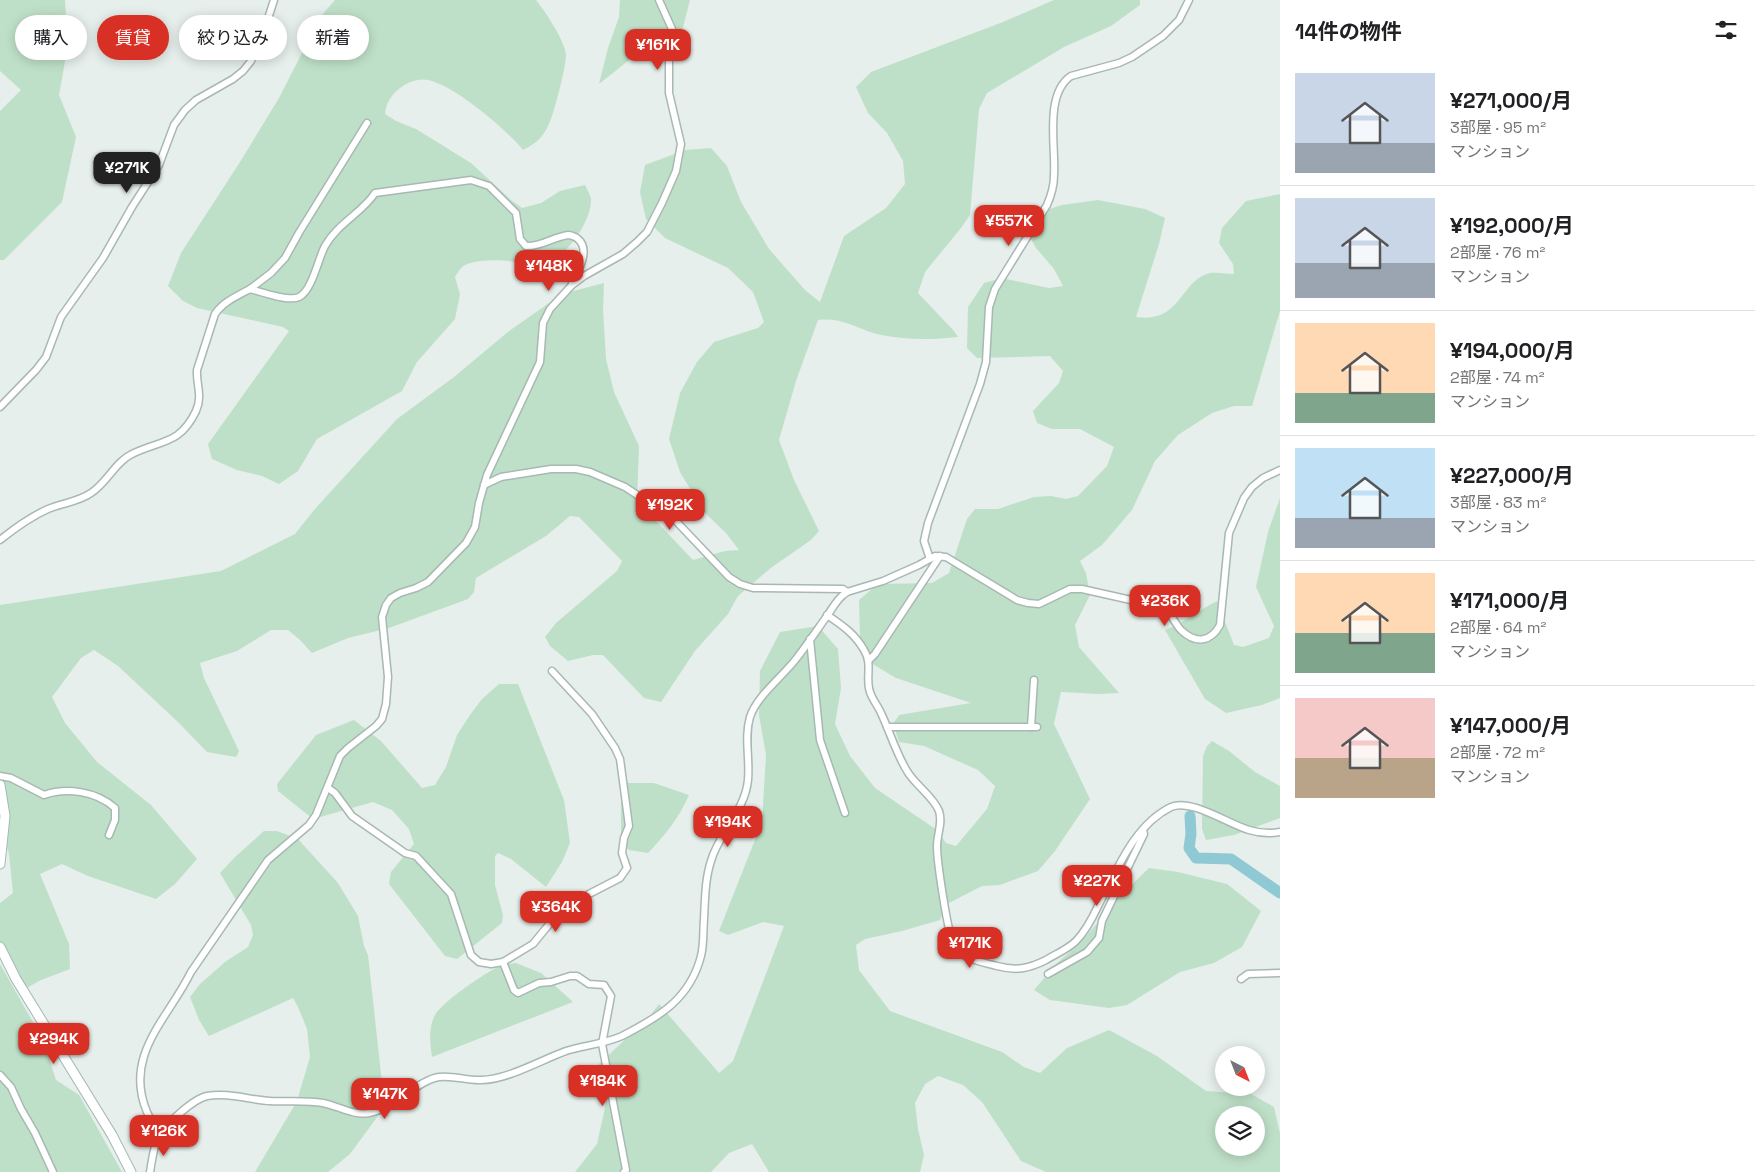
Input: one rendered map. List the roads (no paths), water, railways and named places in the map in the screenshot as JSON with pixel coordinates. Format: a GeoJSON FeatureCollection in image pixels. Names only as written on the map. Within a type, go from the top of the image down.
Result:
{"type":"FeatureCollection","features":[{"type":"Feature","properties":{"kind":"main road"},"geometry":{"type":"LineString","coordinates":[[0,786],[6,816],[0,864]]}},
{"type":"Feature","properties":{"kind":"main road"},"geometry":{"type":"LineString","coordinates":[[0,947],[16,979],[112,1135],[131,1172]]}},
{"type":"Feature","properties":{"kind":"street"},"geometry":{"type":"LineString","coordinates":[[0,407],[46,357],[61,317],[103,258],[132,207],[159,166],[174,125],[185,110],[196,100],[233,79],[251,61],[262,37],[274,0]]}},
{"type":"Feature","properties":{"kind":"street"},"geometry":{"type":"LineString","coordinates":[[159,1136],[142,1101],[139,1084],[143,1057],[149,1043],[182,991],[191,972],[268,860],[309,825],[316,815],[340,756],[382,719],[386,704],[388,677],[382,618],[386,605],[391,598],[400,593],[428,582],[466,543],[475,527],[484,485],[540,362],[543,323],[550,308],[572,285],[623,254],[637,242],[646,232],[662,203],[676,171],[681,144],[669,93],[673,34],[659,0]]}},
{"type":"Feature","properties":{"kind":"street"},"geometry":{"type":"LineString","coordinates":[[930,559],[924,541],[928,523],[980,384],[986,362],[991,299],[995,289],[1047,205],[1052,193],[1054,177],[1054,106],[1057,93],[1071,76],[1119,63],[1132,57],[1164,36],[1179,20],[1189,0]]}},
{"type":"Feature","properties":{"kind":"street"},"geometry":{"type":"LineString","coordinates":[[0,540],[35,515],[82,499],[94,492],[131,454],[173,439],[184,430],[196,411],[200,390],[196,376],[197,370],[215,314],[219,308],[231,299],[250,289],[271,273],[285,258],[367,123]]}},
{"type":"Feature","properties":{"kind":"street"},"geometry":{"type":"LineString","coordinates":[[250,289],[294,300],[302,296],[307,290],[324,247],[331,237],[371,199],[375,192],[471,180],[489,186],[516,213],[520,239],[526,246],[535,246],[569,235],[577,237],[582,243],[584,255],[572,285]]}},
{"type":"Feature","properties":{"kind":"street"},"geometry":{"type":"LineString","coordinates":[[484,485],[501,477],[551,469],[576,469],[590,472],[625,487],[674,520],[729,576],[740,584],[754,588],[843,589],[847,592]]}},
{"type":"Feature","properties":{"kind":"street"},"geometry":{"type":"LineString","coordinates":[[150,1172],[159,1136],[189,1106],[206,1096],[237,1096],[270,1101],[314,1101],[334,1105],[352,1112],[365,1114],[377,1112],[430,1080],[440,1077],[482,1080],[501,1077],[569,1050],[602,1044],[665,1012],[679,998],[694,976],[701,954],[706,887],[710,862],[715,848],[745,795],[748,781],[747,734],[750,717],[760,699],[782,675],[839,598],[847,592],[883,581],[940,556],[946,557],[1016,600],[1028,604],[1039,604],[1070,590],[1082,589],[1153,605],[1164,610],[1172,617],[1180,630],[1188,636],[1199,640],[1208,639],[1215,634],[1220,625],[1229,533],[1244,498],[1252,487],[1263,478],[1280,470]]}},
{"type":"Feature","properties":{"kind":"street"},"geometry":{"type":"LineString","coordinates":[[868,660],[875,654],[940,556]]}},
{"type":"Feature","properties":{"kind":"street"},"geometry":{"type":"LineString","coordinates":[[828,615],[846,627],[866,652],[870,670],[868,685],[870,694],[880,711],[906,770],[939,811],[940,822],[937,846],[950,935],[952,944],[964,956],[1009,970],[1019,970],[1029,968],[1066,949],[1084,932],[1120,864],[1143,829],[1169,808],[1183,804],[1247,830],[1258,833],[1280,832]]}},
{"type":"Feature","properties":{"kind":"street"},"geometry":{"type":"LineString","coordinates":[[810,639],[820,740],[845,813]]}},
{"type":"Feature","properties":{"kind":"street"},"geometry":{"type":"LineString","coordinates":[[328,788],[352,816],[404,853],[416,856],[451,894],[471,955],[479,962],[491,964],[502,962],[533,944],[551,922],[575,908],[589,894],[620,878],[627,868],[622,853],[624,838],[629,826],[620,759],[615,748],[592,714],[552,670]]}},
{"type":"Feature","properties":{"kind":"street"},"geometry":{"type":"LineString","coordinates":[[887,727],[1034,727],[1034,680]]}},
{"type":"Feature","properties":{"kind":"street"},"geometry":{"type":"LineString","coordinates":[[0,776],[11,778],[44,795],[49,792],[73,791],[95,796],[109,803],[115,808],[115,820],[109,835]]}},
{"type":"Feature","properties":{"kind":"street"},"geometry":{"type":"LineString","coordinates":[[1048,974],[1087,952],[1099,938],[1102,922],[1144,834],[1143,829]]}},
{"type":"Feature","properties":{"kind":"street"},"geometry":{"type":"LineString","coordinates":[[502,962],[514,990],[518,993],[539,982],[551,982],[570,976],[577,976],[589,984],[604,985],[611,996],[602,1044],[626,1170],[624,1172]]}},
{"type":"Feature","properties":{"kind":"street"},"geometry":{"type":"LineString","coordinates":[[1242,979],[1248,974],[1280,973]]}},
{"type":"Feature","properties":{"kind":"street"},"geometry":{"type":"LineString","coordinates":[[0,1075],[11,1087],[20,1109],[35,1133],[53,1172]]}},
{"type":"Feature","properties":{"kind":"waterway"},"geometry":{"type":"LineString","coordinates":[[1190,816],[1191,834],[1189,848],[1196,858],[1231,859],[1280,893]]}}]}
